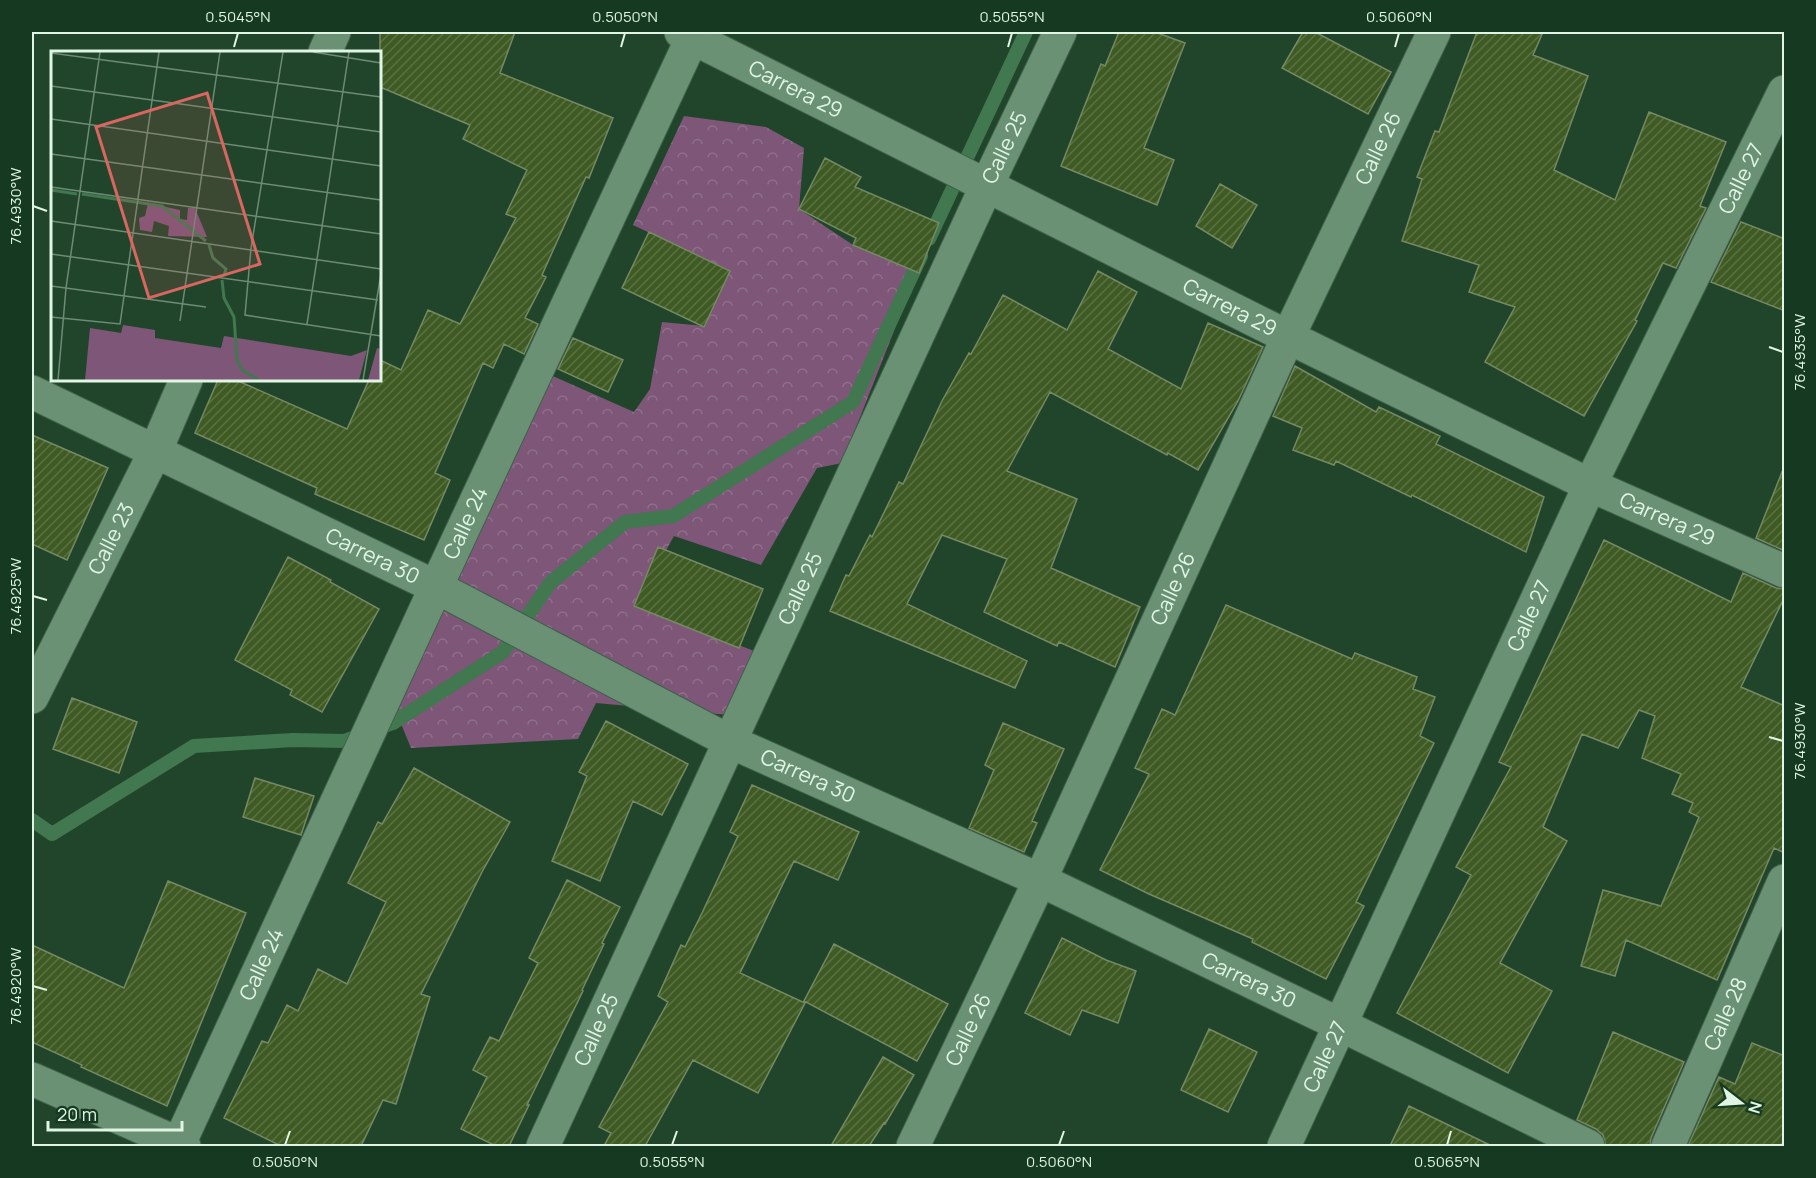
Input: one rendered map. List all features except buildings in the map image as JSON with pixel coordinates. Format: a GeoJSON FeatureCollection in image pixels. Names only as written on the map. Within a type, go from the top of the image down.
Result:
{"type":"FeatureCollection","features":[{"type":"Feature","properties":{"kind":"street"},"geometry":{"type":"LineString","coordinates":[[325,51],[334,32]]}},
{"type":"Feature","properties":{"kind":"street","name":"Calle 25"},"geometry":{"type":"LineString","coordinates":[[543,1146],[987,185],[1060,32]]}},
{"type":"Feature","properties":{"kind":"street","name":"Calle 26"},"geometry":{"type":"LineString","coordinates":[[913,1146],[1040,880],[1288,338],[1434,32]]}},
{"type":"Feature","properties":{"kind":"street","name":"Carrera 29"},"geometry":{"type":"LineString","coordinates":[[690,33],[1288,338],[1590,485],[1785,571]]}},
{"type":"Feature","properties":{"kind":"street","name":"Calle 24"},"geometry":{"type":"LineString","coordinates":[[180,1146],[690,33]]}},
{"type":"Feature","properties":{"kind":"street","name":"Calle 27"},"geometry":{"type":"LineString","coordinates":[[1284,1146],[1590,485],[1785,92]]}},
{"type":"Feature","properties":{"kind":"street","name":"Calle 23"},"geometry":{"type":"LineString","coordinates":[[32,697],[155,452],[186,381]]}},
{"type":"Feature","properties":{"kind":"street","name":"Carrera 30"},"geometry":{"type":"LineString","coordinates":[[32,392],[436,587],[731,741],[1040,880],[1588,1146]]}},
{"type":"Feature","properties":{"kind":"street","name":"Calle 28"},"geometry":{"type":"LineString","coordinates":[[1668,1146],[1785,881]]}},
{"type":"Feature","properties":{"kind":"street"},"geometry":{"type":"LineString","coordinates":[[32,1079],[180,1146]]}},
{"type":"Feature","properties":{"kind":"green space"},"geometry":{"type":"Polygon","coordinates":[[[684,116],[766,127],[804,148],[799,209],[853,245],[918,270],[842,463],[817,468],[761,565],[674,536],[635,606],[757,652],[729,715],[596,703],[578,739],[411,748],[395,709],[546,373],[634,412],[650,389],[662,322],[704,326],[730,271],[633,225],[684,116]]]}},
{"type":"Feature","properties":{"kind":"waterway"},"geometry":{"type":"LineString","coordinates":[[929,239],[1026,32]]}},
{"type":"Feature","properties":{"kind":"waterway"},"geometry":{"type":"LineString","coordinates":[[32,820],[52,834],[194,746],[293,740],[344,741],[393,723],[503,652],[550,583],[625,522],[673,516],[853,402],[921,256]]}}]}
